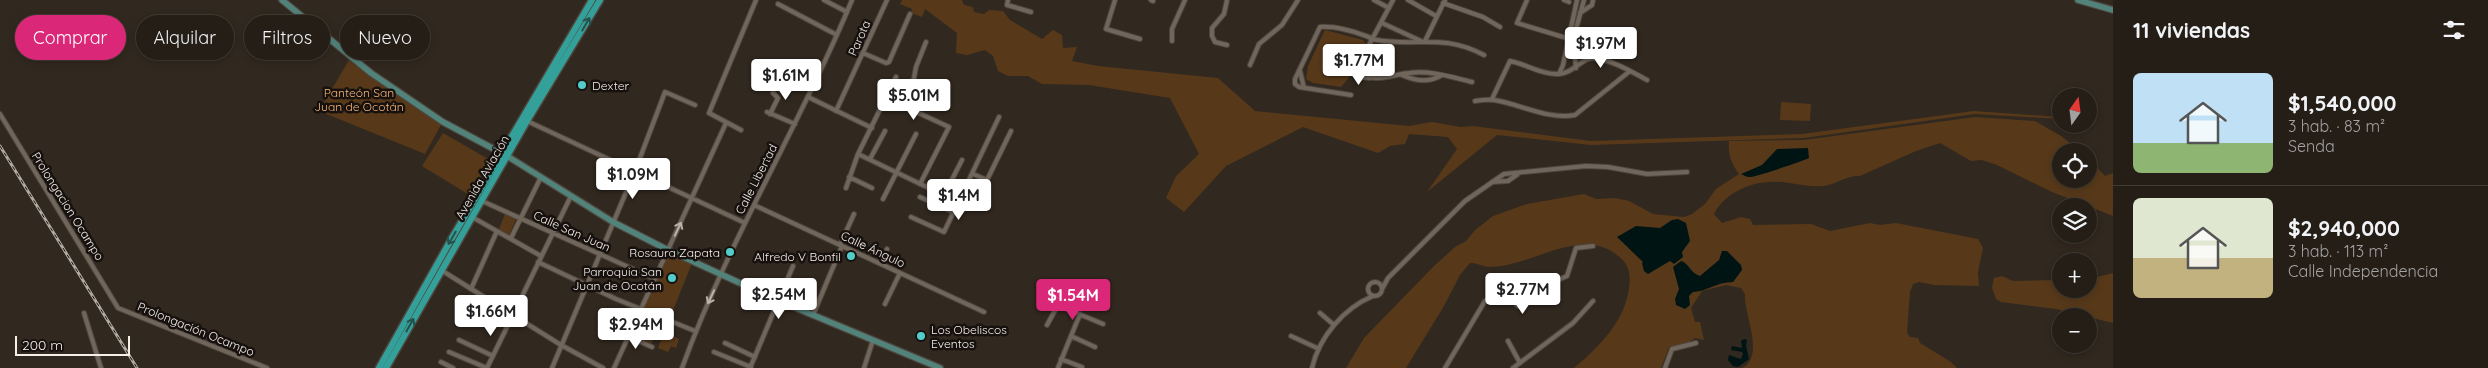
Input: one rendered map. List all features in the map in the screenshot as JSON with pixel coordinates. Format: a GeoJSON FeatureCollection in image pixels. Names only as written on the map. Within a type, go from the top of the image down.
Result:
{"type":"FeatureCollection","features":[{"type":"Feature","properties":{"kind":"main road"},"geometry":{"type":"LineString","coordinates":[[282,0],[371,73],[443,122],[504,154],[613,222],[668,250],[777,300],[940,368]]}},
{"type":"Feature","properties":{"kind":"main road","name":"Avenida Aviación"},"geometry":{"type":"LineString","coordinates":[[386,368],[482,201],[504,154],[527,121],[572,42],[592,0]]}},
{"type":"Feature","properties":{"kind":"main road","name":"Avenida Aviación"},"geometry":{"type":"LineString","coordinates":[[379,368],[504,154],[572,42],[600,0]]}},
{"type":"Feature","properties":{"kind":"main road"},"geometry":{"type":"LineString","coordinates":[[2078,0],[2113,10]]}},
{"type":"Feature","properties":{"kind":"street"},"geometry":{"type":"LineString","coordinates":[[741,130],[711,115],[710,110],[756,0]]}},
{"type":"Feature","properties":{"kind":"street"},"geometry":{"type":"LineString","coordinates":[[824,0],[847,12]]}},
{"type":"Feature","properties":{"kind":"street","name":"Calle Libertad"},"geometry":{"type":"LineString","coordinates":[[682,368],[695,332],[745,224],[808,97],[852,0]]}},
{"type":"Feature","properties":{"kind":"street","name":"Parota"},"geometry":{"type":"LineString","coordinates":[[836,111],[887,0]]}},
{"type":"Feature","properties":{"kind":"street"},"geometry":{"type":"LineString","coordinates":[[1008,0],[1006,4],[1031,12]]}},
{"type":"Feature","properties":{"kind":"street"},"geometry":{"type":"LineString","coordinates":[[1115,0],[1106,29],[1140,38]]}},
{"type":"Feature","properties":{"kind":"street"},"geometry":{"type":"LineString","coordinates":[[1172,41],[1172,29],[1185,0]]}},
{"type":"Feature","properties":{"kind":"street"},"geometry":{"type":"LineString","coordinates":[[1227,0],[1224,14],[1212,28],[1212,36],[1215,42],[1227,45]]}},
{"type":"Feature","properties":{"kind":"street"},"geometry":{"type":"LineString","coordinates":[[1250,65],[1259,44],[1282,25],[1298,0]]}},
{"type":"Feature","properties":{"kind":"street"},"geometry":{"type":"LineString","coordinates":[[1374,0],[1389,8]]}},
{"type":"Feature","properties":{"kind":"street"},"geometry":{"type":"LineString","coordinates":[[1393,0],[1372,38],[1356,74],[1361,77],[1372,78],[1412,73],[1442,75],[1472,82]]}},
{"type":"Feature","properties":{"kind":"street"},"geometry":{"type":"LineString","coordinates":[[1408,0],[1436,16]]}},
{"type":"Feature","properties":{"kind":"street"},"geometry":{"type":"LineString","coordinates":[[1527,0],[1517,22],[1573,40]]}},
{"type":"Feature","properties":{"kind":"street"},"geometry":{"type":"LineString","coordinates":[[1559,74],[1563,65],[1577,0]]}},
{"type":"Feature","properties":{"kind":"street"},"geometry":{"type":"LineString","coordinates":[[1576,68],[1573,40],[1584,0]]}},
{"type":"Feature","properties":{"kind":"street"},"geometry":{"type":"LineString","coordinates":[[1573,15],[1592,5],[1593,0]]}},
{"type":"Feature","properties":{"kind":"street"},"geometry":{"type":"LineString","coordinates":[[1423,41],[1444,2],[1484,17],[1500,27]]}},
{"type":"Feature","properties":{"kind":"street"},"geometry":{"type":"LineString","coordinates":[[778,4],[837,35]]}},
{"type":"Feature","properties":{"kind":"street"},"geometry":{"type":"LineString","coordinates":[[863,53],[886,63],[889,62],[910,14]]}},
{"type":"Feature","properties":{"kind":"street"},"geometry":{"type":"LineString","coordinates":[[1382,23],[1423,41]]}},
{"type":"Feature","properties":{"kind":"street"},"geometry":{"type":"LineString","coordinates":[[1351,95],[1304,88],[1295,84],[1318,30],[1323,27],[1372,38],[1406,43],[1434,40],[1455,43],[1484,55]]}},
{"type":"Feature","properties":{"kind":"street"},"geometry":{"type":"LineString","coordinates":[[1429,31],[1434,40]]}},
{"type":"Feature","properties":{"kind":"street"},"geometry":{"type":"LineString","coordinates":[[901,105],[914,78],[916,67],[926,42]]}},
{"type":"Feature","properties":{"kind":"street"},"geometry":{"type":"LineString","coordinates":[[1574,58],[1585,60],[1597,58],[1647,80]]}},
{"type":"Feature","properties":{"kind":"street"},"geometry":{"type":"LineString","coordinates":[[1361,60],[1361,70],[1372,78]]}},
{"type":"Feature","properties":{"kind":"street"},"geometry":{"type":"LineString","coordinates":[[1492,99],[1510,61],[1547,73],[1559,74],[1569,72],[1585,60]]}},
{"type":"Feature","properties":{"kind":"street"},"geometry":{"type":"LineString","coordinates":[[1563,65],[1569,72]]}},
{"type":"Feature","properties":{"kind":"street"},"geometry":{"type":"LineString","coordinates":[[1475,101],[1492,99],[1534,111],[1568,117],[1575,116],[1630,71]]}},
{"type":"Feature","properties":{"kind":"street"},"geometry":{"type":"LineString","coordinates":[[1401,75],[1419,81],[1435,79],[1442,75]]}},
{"type":"Feature","properties":{"kind":"street"},"geometry":{"type":"LineString","coordinates":[[846,188],[858,154],[896,78]]}},
{"type":"Feature","properties":{"kind":"street"},"geometry":{"type":"LineString","coordinates":[[552,368],[635,171],[665,92],[695,104]]}},
{"type":"Feature","properties":{"kind":"street"},"geometry":{"type":"LineString","coordinates":[[773,93],[778,98],[769,113],[795,124]]}},
{"type":"Feature","properties":{"kind":"street"},"geometry":{"type":"LineString","coordinates":[[808,97],[872,128]]}},
{"type":"Feature","properties":{"kind":"street"},"geometry":{"type":"LineString","coordinates":[[886,98],[949,127],[920,184]]}},
{"type":"Feature","properties":{"kind":"street","name":"Prolongacion Ocampo"},"geometry":{"type":"LineString","coordinates":[[0,114],[118,308]]}},
{"type":"Feature","properties":{"kind":"street"},"geometry":{"type":"LineString","coordinates":[[911,217],[944,232],[999,118]]}},
{"type":"Feature","properties":{"kind":"street"},"geometry":{"type":"LineString","coordinates":[[527,121],[745,224]]}},
{"type":"Feature","properties":{"kind":"street"},"geometry":{"type":"LineString","coordinates":[[614,368],[726,123]]}},
{"type":"Feature","properties":{"kind":"street"},"geometry":{"type":"LineString","coordinates":[[870,160],[885,130]]}},
{"type":"Feature","properties":{"kind":"street"},"geometry":{"type":"LineString","coordinates":[[973,174],[986,180],[1011,131]]}},
{"type":"Feature","properties":{"kind":"street"},"geometry":{"type":"LineString","coordinates":[[883,200],[916,134]]}},
{"type":"Feature","properties":{"kind":"street"},"geometry":{"type":"LineString","coordinates":[[858,154],[897,171],[958,202]]}},
{"type":"Feature","properties":{"kind":"street"},"geometry":{"type":"LineString","coordinates":[[944,195],[962,160]]}},
{"type":"Feature","properties":{"kind":"street"},"geometry":{"type":"LineString","coordinates":[[1312,368],[1317,348],[1334,325],[1363,300],[1379,294],[1388,278],[1465,201],[1504,174],[1586,166],[1647,174],[1687,172]]}},
{"type":"Feature","properties":{"kind":"street"},"geometry":{"type":"LineString","coordinates":[[1492,182],[1508,181],[1518,174]]}},
{"type":"Feature","properties":{"kind":"street"},"geometry":{"type":"LineString","coordinates":[[511,238],[541,177]]}},
{"type":"Feature","properties":{"kind":"street"},"geometry":{"type":"LineString","coordinates":[[849,177],[872,188]]}},
{"type":"Feature","properties":{"kind":"street"},"geometry":{"type":"LineString","coordinates":[[449,352],[487,368],[571,196]]}},
{"type":"Feature","properties":{"kind":"street"},"geometry":{"type":"LineString","coordinates":[[920,197],[953,212]]}},
{"type":"Feature","properties":{"kind":"street","name":"Calle San Juan"},"geometry":{"type":"LineString","coordinates":[[482,201],[655,279]]}},
{"type":"Feature","properties":{"kind":"street","name":"Calle Ángulo"},"geometry":{"type":"LineString","coordinates":[[754,206],[984,312]]}},
{"type":"Feature","properties":{"kind":"street"},"geometry":{"type":"LineString","coordinates":[[813,315],[854,214]]}},
{"type":"Feature","properties":{"kind":"street"},"geometry":{"type":"LineString","coordinates":[[472,217],[541,256]]}},
{"type":"Feature","properties":{"kind":"street"},"geometry":{"type":"LineString","coordinates":[[471,289],[497,231]]}},
{"type":"Feature","properties":{"kind":"street"},"geometry":{"type":"LineString","coordinates":[[1444,368],[1485,300],[1496,298],[1513,302],[1521,300],[1536,290],[1567,276],[1576,248],[1593,246]]}},
{"type":"Feature","properties":{"kind":"street"},"geometry":{"type":"LineString","coordinates":[[881,264],[887,249]]}},
{"type":"Feature","properties":{"kind":"street"},"geometry":{"type":"LineString","coordinates":[[538,262],[695,332]]}},
{"type":"Feature","properties":{"kind":"street"},"geometry":{"type":"LineString","coordinates":[[714,352],[750,367],[793,266]]}},
{"type":"Feature","properties":{"kind":"street"},"geometry":{"type":"LineString","coordinates":[[441,270],[561,345],[603,368]]}},
{"type":"Feature","properties":{"kind":"street"},"geometry":{"type":"LineString","coordinates":[[885,304],[900,273]]}},
{"type":"Feature","properties":{"kind":"street"},"geometry":{"type":"LineString","coordinates":[[1363,300],[1370,284],[1388,278]]}},
{"type":"Feature","properties":{"kind":"street"},"geometry":{"type":"LineString","coordinates":[[1376,282],[1382,288]]}},
{"type":"Feature","properties":{"kind":"street"},"geometry":{"type":"LineString","coordinates":[[1368,289],[1373,296]]}},
{"type":"Feature","properties":{"kind":"street"},"geometry":{"type":"LineString","coordinates":[[1513,368],[1573,323],[1593,301]]}},
{"type":"Feature","properties":{"kind":"street"},"geometry":{"type":"LineString","coordinates":[[1050,302],[1103,324]]}},
{"type":"Feature","properties":{"kind":"street"},"geometry":{"type":"LineString","coordinates":[[1047,325],[1058,305]]}},
{"type":"Feature","properties":{"kind":"street","name":"Prolongación Ocampo"},"geometry":{"type":"LineString","coordinates":[[118,308],[267,368]]}},
{"type":"Feature","properties":{"kind":"street"},"geometry":{"type":"LineString","coordinates":[[84,313],[101,368]]}},
{"type":"Feature","properties":{"kind":"street"},"geometry":{"type":"LineString","coordinates":[[1320,313],[1334,325]]}},
{"type":"Feature","properties":{"kind":"street"},"geometry":{"type":"LineString","coordinates":[[1058,368],[1080,314]]}},
{"type":"Feature","properties":{"kind":"street"},"geometry":{"type":"LineString","coordinates":[[628,336],[652,347]]}},
{"type":"Feature","properties":{"kind":"street"},"geometry":{"type":"LineString","coordinates":[[1071,336],[1095,347]]}},
{"type":"Feature","properties":{"kind":"street"},"geometry":{"type":"LineString","coordinates":[[1291,336],[1317,348]]}},
{"type":"Feature","properties":{"kind":"street"},"geometry":{"type":"LineString","coordinates":[[459,340],[493,356]]}},
{"type":"Feature","properties":{"kind":"street"},"geometry":{"type":"LineString","coordinates":[[864,368],[873,340]]}},
{"type":"Feature","properties":{"kind":"street"},"geometry":{"type":"LineString","coordinates":[[1508,341],[1520,363]]}},
{"type":"Feature","properties":{"kind":"street"},"geometry":{"type":"LineString","coordinates":[[725,343],[754,357]]}},
{"type":"Feature","properties":{"kind":"street"},"geometry":{"type":"LineString","coordinates":[[1665,368],[1672,349],[1696,343]]}},
{"type":"Feature","properties":{"kind":"street"},"geometry":{"type":"LineString","coordinates":[[1061,359],[1082,367]]}},
{"type":"Feature","properties":{"kind":"street"},"geometry":{"type":"LineString","coordinates":[[441,362],[453,368]]}},
{"type":"Feature","properties":{"kind":"green space"},"geometry":{"type":"Polygon","coordinates":[[[902,0],[962,0],[964,5],[973,7],[974,12],[984,14],[989,10],[1003,11],[1010,20],[1042,39],[1053,30],[1062,35],[1063,48],[1077,47],[1072,61],[1098,66],[1218,78],[1255,111],[1409,126],[1432,122],[1460,127],[1473,126],[1591,141],[1802,134],[1974,111],[2052,116],[2052,118],[1975,114],[1804,138],[1591,145],[1497,135],[1427,192],[1457,149],[1448,137],[1409,134],[1405,144],[1390,146],[1378,153],[1303,127],[1226,166],[1184,212],[1166,198],[1176,176],[1199,154],[1170,98],[1089,85],[1042,84],[1028,76],[1008,76],[998,71],[993,56],[985,50],[967,55],[956,53],[957,33],[925,9],[922,17],[911,13],[912,9],[900,4],[902,0]]]}},
{"type":"Feature","properties":{"kind":"green space"},"geometry":{"type":"Polygon","coordinates":[[[1325,30],[1363,40],[1366,44],[1348,79],[1341,87],[1313,83],[1306,79],[1308,66],[1325,30]]]}},
{"type":"Feature","properties":{"kind":"green space","name":"Panteón San Juan de Ocotán"},"geometry":{"type":"Polygon","coordinates":[[[349,60],[442,123],[425,154],[319,111],[349,60]]]}},
{"type":"Feature","properties":{"kind":"green space"},"geometry":{"type":"Polygon","coordinates":[[[1781,102],[1811,104],[1810,121],[1780,120],[1781,102]]]}},
{"type":"Feature","properties":{"kind":"green space"},"geometry":{"type":"Polygon","coordinates":[[[1975,117],[2035,121],[2070,143],[2052,143],[2052,188],[2097,188],[2097,168],[2105,176],[2113,173],[2113,216],[2097,210],[2097,198],[2067,198],[1997,165],[1982,160],[1971,161],[1940,143],[1916,151],[1860,176],[1851,177],[1829,185],[1810,186],[1776,182],[1745,187],[1730,195],[1718,207],[1714,214],[1722,223],[1741,217],[1750,219],[1753,225],[1811,224],[1830,231],[1870,223],[1880,225],[1896,223],[1978,239],[1983,248],[1978,272],[1979,286],[1934,285],[1919,282],[1913,284],[1910,292],[1907,333],[1910,337],[1918,338],[1920,343],[1951,362],[1957,368],[1742,368],[1749,362],[1753,344],[1745,294],[1741,288],[1726,285],[1702,291],[1691,308],[1695,322],[1700,322],[1704,340],[1695,338],[1688,343],[1669,347],[1661,368],[1574,368],[1593,351],[1616,322],[1627,300],[1630,278],[1627,265],[1617,255],[1605,248],[1592,245],[1578,245],[1501,266],[1487,267],[1470,263],[1460,275],[1444,306],[1406,368],[1346,368],[1364,338],[1434,266],[1455,247],[1466,241],[1475,230],[1493,216],[1527,204],[1584,194],[1596,199],[1615,198],[1629,201],[1653,214],[1684,217],[1692,214],[1705,204],[1716,189],[1739,174],[1731,158],[1729,141],[1804,140],[1975,117]]]}},
{"type":"Feature","properties":{"kind":"green space"},"geometry":{"type":"Polygon","coordinates":[[[443,133],[490,160],[471,196],[422,166],[443,133]]]}},
{"type":"Feature","properties":{"kind":"green space"},"geometry":{"type":"Polygon","coordinates":[[[505,214],[516,219],[509,235],[499,229],[505,214]]]}},
{"type":"Feature","properties":{"kind":"green space"},"geometry":{"type":"Polygon","coordinates":[[[669,252],[692,263],[670,318],[643,308],[669,252]]]}},
{"type":"Feature","properties":{"kind":"green space"},"geometry":{"type":"Polygon","coordinates":[[[2113,273],[2113,323],[2097,319],[2097,308],[2052,308],[2001,302],[1996,299],[1992,288],[1994,278],[2002,276],[2013,281],[2052,280],[2052,298],[2097,298],[2097,277],[2113,273]]]}},
{"type":"Feature","properties":{"kind":"green space"},"geometry":{"type":"Polygon","coordinates":[[[643,326],[655,328],[654,335],[651,335],[650,339],[653,340],[651,344],[638,338],[643,326]]]}},
{"type":"Feature","properties":{"kind":"green space"},"geometry":{"type":"Polygon","coordinates":[[[673,327],[671,335],[679,339],[676,348],[671,346],[668,352],[658,348],[665,331],[670,333],[673,327]]]}},
{"type":"Feature","properties":{"kind":"shaded area"},"geometry":{"type":"Polygon","coordinates":[[[1808,148],[1809,158],[1805,160],[1752,177],[1741,174],[1762,165],[1777,149],[1808,148]]]}},
{"type":"Feature","properties":{"kind":"shaded area"},"geometry":{"type":"Polygon","coordinates":[[[1678,219],[1686,223],[1690,241],[1682,252],[1683,257],[1674,264],[1670,261],[1648,274],[1644,271],[1643,262],[1617,237],[1636,226],[1660,228],[1672,220],[1678,219]]]}},
{"type":"Feature","properties":{"kind":"shaded area"},"geometry":{"type":"Polygon","coordinates":[[[1722,251],[1727,251],[1741,265],[1742,270],[1733,282],[1693,292],[1689,296],[1690,305],[1685,309],[1676,305],[1675,299],[1679,289],[1673,267],[1681,261],[1700,276],[1719,260],[1722,251]]]}},
{"type":"Feature","properties":{"kind":"shaded area"},"geometry":{"type":"Polygon","coordinates":[[[1747,340],[1746,346],[1749,359],[1738,367],[1733,366],[1728,360],[1729,355],[1741,359],[1743,354],[1742,352],[1731,350],[1732,346],[1742,348],[1741,341],[1747,340]]]}},
{"type":"Feature","properties":{"kind":"railway"},"geometry":{"type":"LineString","coordinates":[[0,146],[137,368]]}},
{"type":"Feature","properties":{"kind":"place","name":"Dexter"},"geometry":{"type":"Point","coordinates":[582,85]}},
{"type":"Feature","properties":{"kind":"place","name":"Rosaura Zapata"},"geometry":{"type":"Point","coordinates":[730,252]}},
{"type":"Feature","properties":{"kind":"place","name":"Alfredo V Bonfil"},"geometry":{"type":"Point","coordinates":[851,256]}},
{"type":"Feature","properties":{"kind":"place","name":"Parroquia San Juan de Ocotán"},"geometry":{"type":"Point","coordinates":[672,278]}},
{"type":"Feature","properties":{"kind":"place","name":"Los Obeliscos Eventos"},"geometry":{"type":"Point","coordinates":[921,336]}}]}
